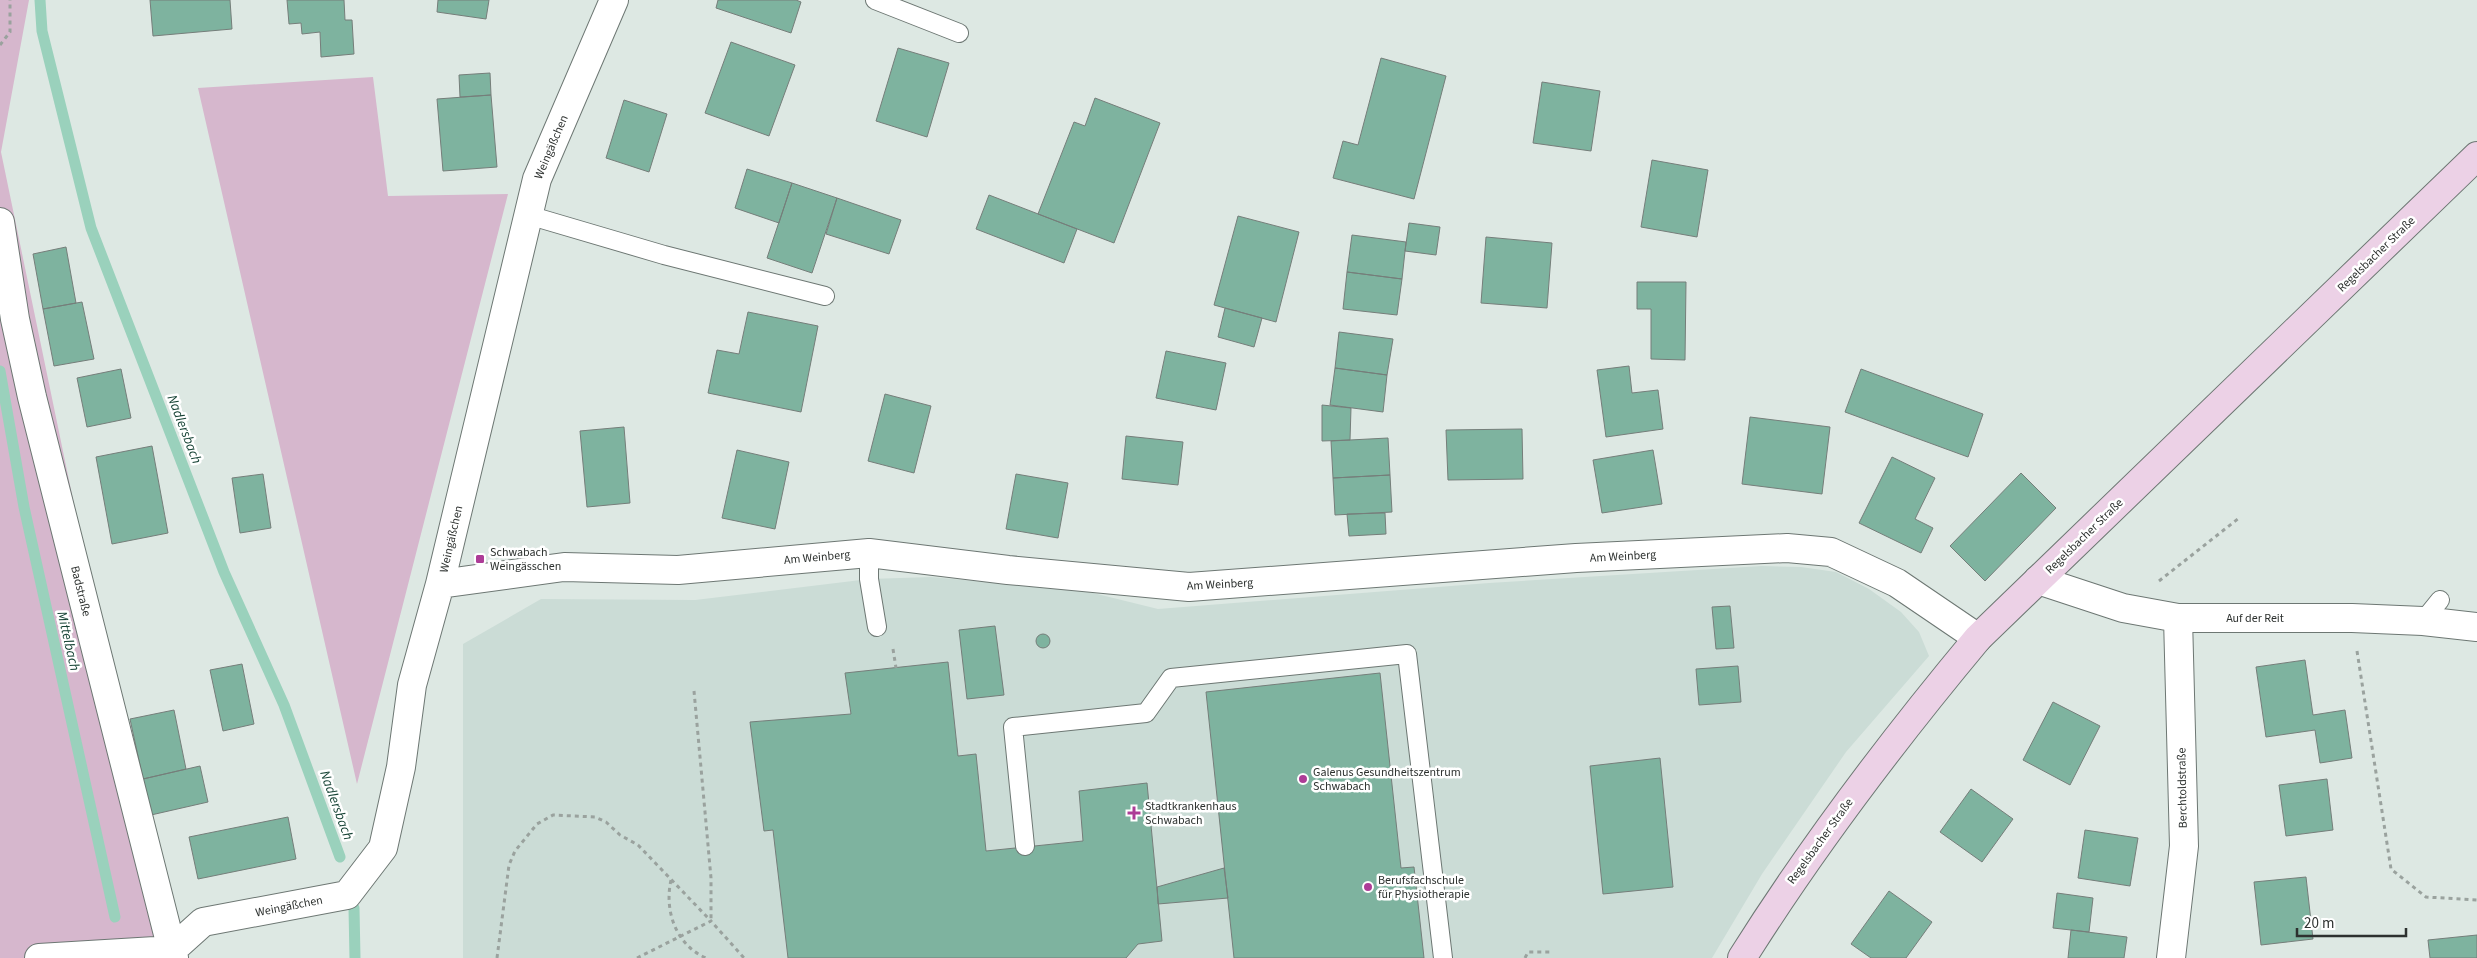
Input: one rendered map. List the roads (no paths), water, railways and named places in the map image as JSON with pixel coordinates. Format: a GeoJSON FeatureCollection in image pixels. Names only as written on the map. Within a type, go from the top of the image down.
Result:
{"type":"FeatureCollection","features":[{"type":"Feature","properties":{"kind":"main road","name":"Regelsbacher Straße"},"geometry":{"type":"LineString","coordinates":[[1742,958],[1789,884],[1855,793],[1916,712],[1978,638],[2477,156]]}},
{"type":"Feature","properties":{"kind":"street","name":"Weingäßchen"},"geometry":{"type":"LineString","coordinates":[[173,954],[203,922],[347,895],[383,848],[401,767],[412,685],[440,584],[537,179],[614,0]]}},
{"type":"Feature","properties":{"kind":"street","name":"Badstraße"},"geometry":{"type":"LineString","coordinates":[[0,222],[15,319],[32,396],[173,954]]}},
{"type":"Feature","properties":{"kind":"street","name":"Am Weinberg"},"geometry":{"type":"LineString","coordinates":[[440,584],[564,567],[678,570],[869,552],[1008,570],[1189,587],[1576,558],[1787,548],[1830,552],[1897,583],[1978,638]]}},
{"type":"Feature","properties":{"kind":"street","name":"Auf der Reit"},"geometry":{"type":"LineString","coordinates":[[2038,580],[2124,608],[2178,618],[2352,618],[2431,611],[2477,627]]}},
{"type":"Feature","properties":{"kind":"street","name":"Berchtoldstraße"},"geometry":{"type":"LineString","coordinates":[[2171,958],[2184,846],[2178,618]]}},
{"type":"Feature","properties":{"kind":"street"},"geometry":{"type":"LineString","coordinates":[[39,958],[173,954]]}},
{"type":"Feature","properties":{"kind":"lane"},"geometry":{"type":"LineString","coordinates":[[875,0],[958,34]]}},
{"type":"Feature","properties":{"kind":"lane"},"geometry":{"type":"LineString","coordinates":[[528,214],[664,254],[825,296]]}},
{"type":"Feature","properties":{"kind":"lane"},"geometry":{"type":"LineString","coordinates":[[869,552],[869,579],[876,627]]}},
{"type":"Feature","properties":{"kind":"lane"},"geometry":{"type":"LineString","coordinates":[[1025,846],[1013,727],[1146,713],[1171,678],[1407,654],[1443,958]]}},
{"type":"Feature","properties":{"kind":"waterway","name":"Nadlersbach"},"geometry":{"type":"LineString","coordinates":[[40,0],[42,31],[91,228],[224,572],[284,705],[340,857]]}},
{"type":"Feature","properties":{"kind":"waterway","name":"Mittelbach"},"geometry":{"type":"LineString","coordinates":[[0,371],[24,507],[115,917]]}},
{"type":"Feature","properties":{"kind":"waterway","name":"Nadlersbach"},"geometry":{"type":"LineString","coordinates":[[354,908],[355,958]]}},
{"type":"Feature","properties":{"kind":"place","name":"Schwabach Weingässchen"},"geometry":{"type":"Point","coordinates":[480,559]}},
{"type":"Feature","properties":{"kind":"place","name":"Galenus Gesundheitszentrum Schwabach"},"geometry":{"type":"Point","coordinates":[1303,779]}},
{"type":"Feature","properties":{"kind":"place","name":"Stadtkrankenhaus Schwabach"},"geometry":{"type":"Point","coordinates":[1134,813]}},
{"type":"Feature","properties":{"kind":"place","name":"Berufsfachschule für Physiotherapie"},"geometry":{"type":"Point","coordinates":[1368,887]}}]}
